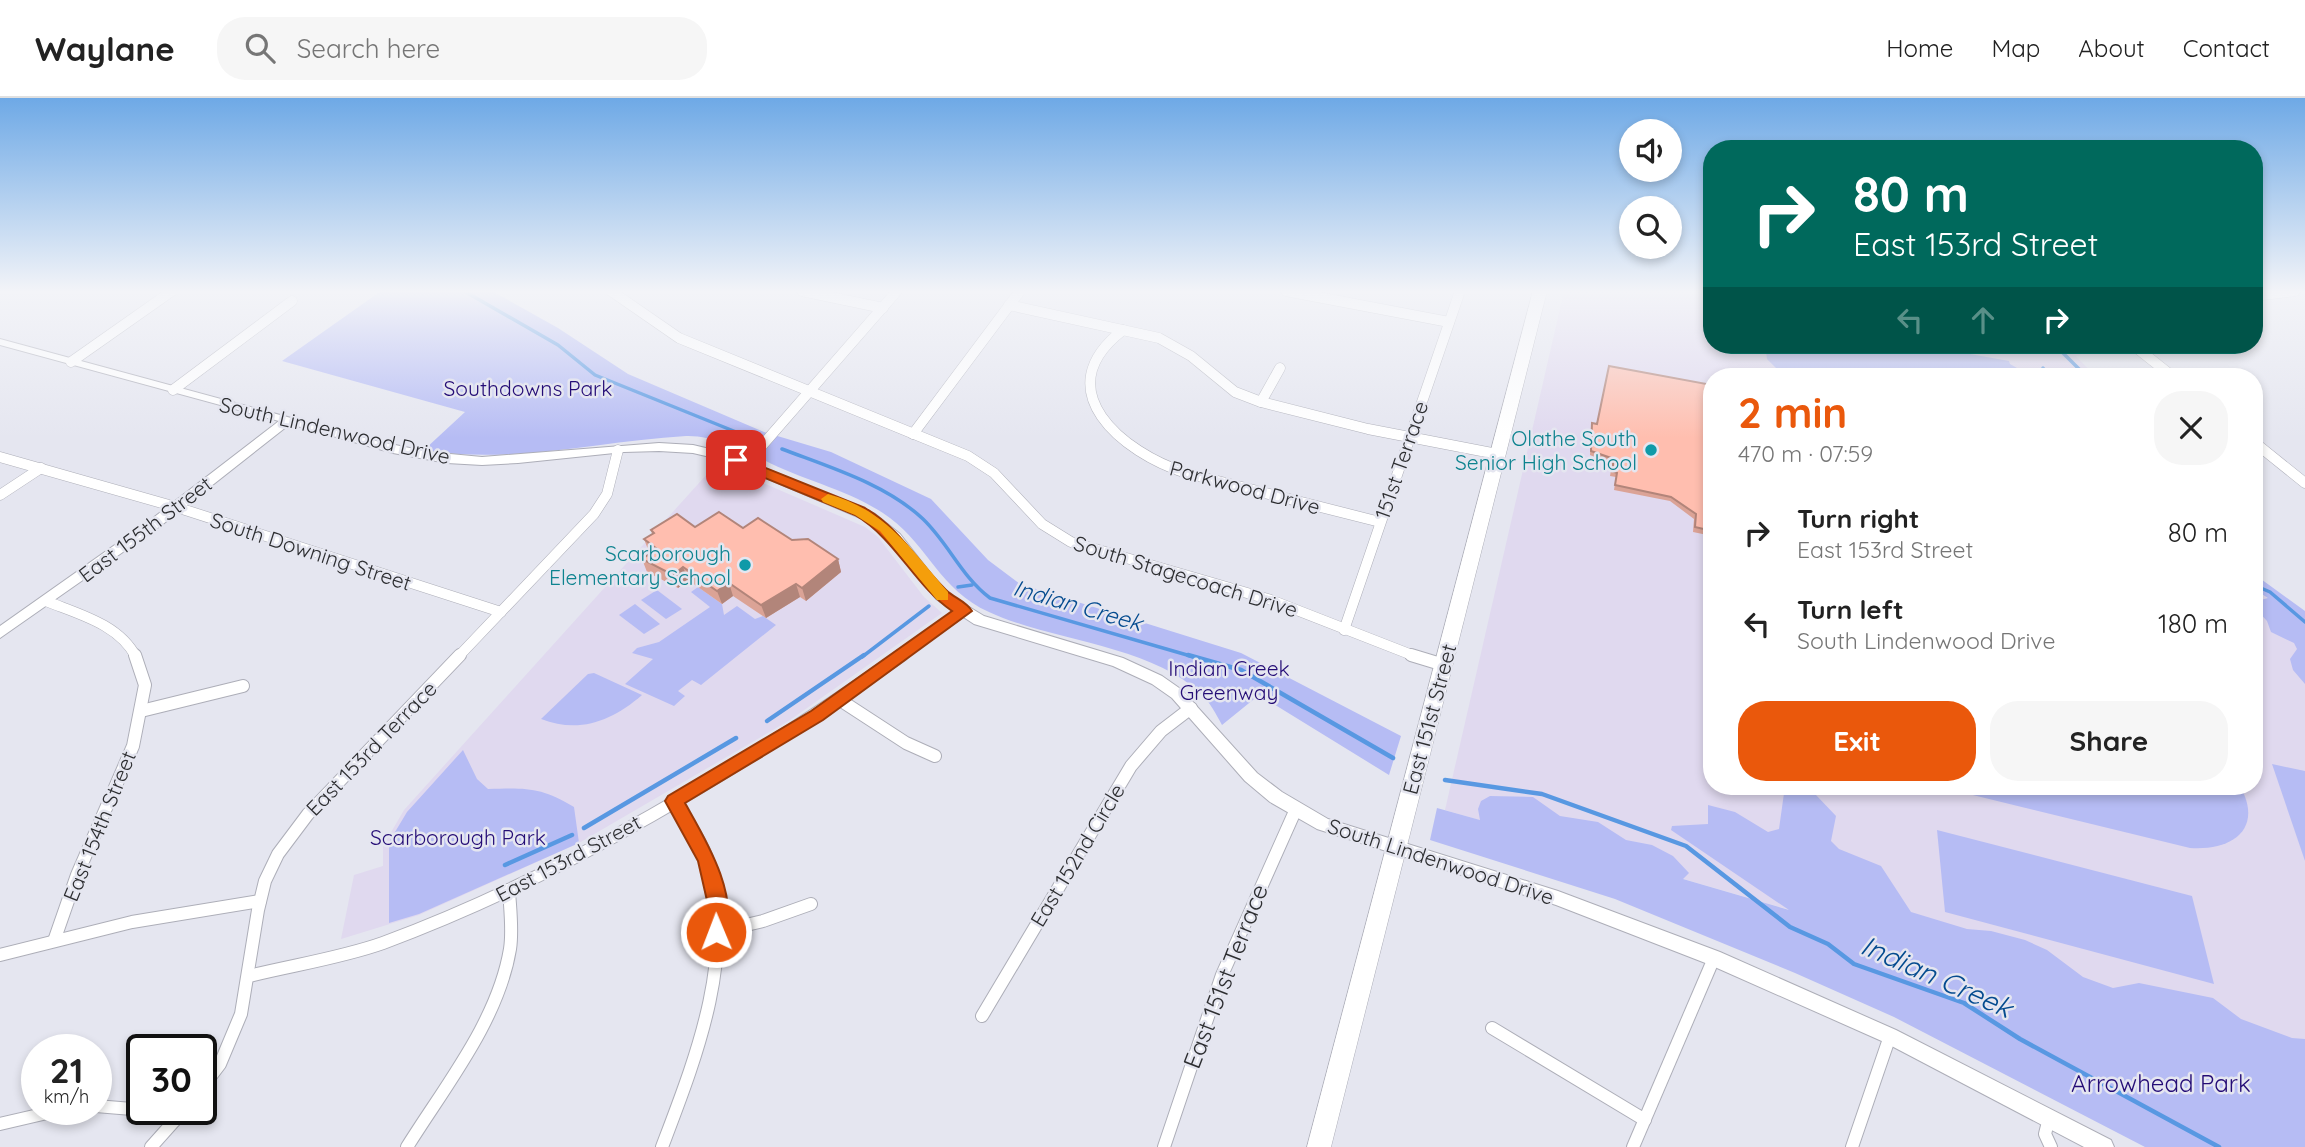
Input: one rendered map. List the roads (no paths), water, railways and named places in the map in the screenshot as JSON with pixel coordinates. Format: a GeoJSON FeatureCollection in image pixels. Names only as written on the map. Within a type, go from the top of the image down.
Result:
{"type":"FeatureCollection","features":[{"type":"Feature","properties":{"kind":"main road","name":"East 151st Street"},"geometry":{"type":"LineString","coordinates":[[1319,1147],[1527,340]]}},
{"type":"Feature","properties":{"kind":"street"},"geometry":{"type":"LineString","coordinates":[[71,362],[102,340]]}},
{"type":"Feature","properties":{"kind":"street"},"geometry":{"type":"LineString","coordinates":[[173,390],[240,340]]}},
{"type":"Feature","properties":{"kind":"street","name":"South Stagecoach Drive"},"geometry":{"type":"LineString","coordinates":[[684,340],[983,465],[1041,524],[1071,542],[1271,600],[1344,630],[1444,665]]}},
{"type":"Feature","properties":{"kind":"street"},"geometry":{"type":"LineString","coordinates":[[746,464],[855,340]]}},
{"type":"Feature","properties":{"kind":"street"},"geometry":{"type":"LineString","coordinates":[[913,434],[983,340]]}},
{"type":"Feature","properties":{"kind":"street","name":"Parkwood Drive"},"geometry":{"type":"LineString","coordinates":[[1111,340],[1095,365],[1088,383],[1088,394],[1097,413],[1139,452],[1180,471],[1380,522]]}},
{"type":"Feature","properties":{"kind":"street"},"geometry":{"type":"LineString","coordinates":[[1159,340],[1173,344],[1228,388],[1261,402],[1408,438],[1497,454]]}},
{"type":"Feature","properties":{"kind":"street","name":"151st Terrace"},"geometry":{"type":"LineString","coordinates":[[1344,630],[1442,340]]}},
{"type":"Feature","properties":{"kind":"street","name":"South Lindenwood Drive"},"geometry":{"type":"LineString","coordinates":[[0,342],[173,390],[447,459],[512,460],[677,446],[703,449],[746,464],[860,512],[878,523],[895,537],[941,596],[964,611],[991,625],[1136,669],[1167,687],[1191,708],[1251,777],[1296,809],[1323,824],[1558,898],[1714,958],[1890,1036],[2049,1118],[2079,1141],[2104,1147]]}},
{"type":"Feature","properties":{"kind":"street"},"geometry":{"type":"LineString","coordinates":[[2144,354],[2162,368]]}},
{"type":"Feature","properties":{"kind":"street"},"geometry":{"type":"LineString","coordinates":[[1261,402],[1280,368]]}},
{"type":"Feature","properties":{"kind":"street","name":"East 155th Street"},"geometry":{"type":"LineString","coordinates":[[0,633],[176,507],[288,420]]}},
{"type":"Feature","properties":{"kind":"street"},"geometry":{"type":"LineString","coordinates":[[2263,449],[2305,484]]}},
{"type":"Feature","properties":{"kind":"street","name":"East 153rd Terrace"},"geometry":{"type":"LineString","coordinates":[[217,1065],[232,1043],[243,1017],[260,901],[273,863],[294,830],[594,514],[607,494],[618,450]]}},
{"type":"Feature","properties":{"kind":"street","name":"South Downing Street"},"geometry":{"type":"LineString","coordinates":[[0,457],[176,507],[501,612]]}},
{"type":"Feature","properties":{"kind":"street"},"geometry":{"type":"LineString","coordinates":[[0,495],[41,468]]}},
{"type":"Feature","properties":{"kind":"street","name":"East 154th Street"},"geometry":{"type":"LineString","coordinates":[[46,601],[101,624],[128,641],[142,671],[145,685],[133,746],[77,875],[54,942]]}},
{"type":"Feature","properties":{"kind":"street","name":"East 153rd Street"},"geometry":{"type":"LineString","coordinates":[[249,976],[380,944],[509,890],[576,857],[790,733],[964,611]]}},
{"type":"Feature","properties":{"kind":"street"},"geometry":{"type":"LineString","coordinates":[[141,711],[243,686]]}},
{"type":"Feature","properties":{"kind":"street"},"geometry":{"type":"LineString","coordinates":[[840,700],[906,743],[935,756]]}},
{"type":"Feature","properties":{"kind":"street","name":"East 152nd Circle"},"geometry":{"type":"LineString","coordinates":[[982,1016],[1131,766],[1161,731],[1191,708]]}},
{"type":"Feature","properties":{"kind":"street"},"geometry":{"type":"LineString","coordinates":[[662,1147],[688,1076],[700,1032],[716,932],[717,905],[707,860],[674,801]]}},
{"type":"Feature","properties":{"kind":"street","name":"East 151st Terrace"},"geometry":{"type":"LineString","coordinates":[[1164,1147],[1202,1026],[1234,946],[1296,809]]}},
{"type":"Feature","properties":{"kind":"street"},"geometry":{"type":"LineString","coordinates":[[407,1147],[489,1007],[505,969],[510,947],[509,890]]}},
{"type":"Feature","properties":{"kind":"street"},"geometry":{"type":"LineString","coordinates":[[0,955],[132,922],[260,901]]}},
{"type":"Feature","properties":{"kind":"street"},"geometry":{"type":"LineString","coordinates":[[716,932],[763,921],[811,904]]}},
{"type":"Feature","properties":{"kind":"street"},"geometry":{"type":"LineString","coordinates":[[1633,1147],[1714,958]]}},
{"type":"Feature","properties":{"kind":"street"},"geometry":{"type":"LineString","coordinates":[[1492,1028],[1645,1120]]}},
{"type":"Feature","properties":{"kind":"street"},"geometry":{"type":"LineString","coordinates":[[1852,1147],[1890,1036]]}},
{"type":"Feature","properties":{"kind":"street"},"geometry":{"type":"LineString","coordinates":[[2049,1118],[2045,1134],[2050,1147]]}},
{"type":"Feature","properties":{"kind":"street"},"geometry":{"type":"LineString","coordinates":[[0,1124],[21,1119]]}},
{"type":"Feature","properties":{"kind":"street"},"geometry":{"type":"LineString","coordinates":[[151,1147],[170,1125]]}},
{"type":"Feature","properties":{"kind":"waterway","name":"Indian Creek"},"geometry":{"type":"LineString","coordinates":[[549,340],[595,375],[746,436]]}},
{"type":"Feature","properties":{"kind":"waterway"},"geometry":{"type":"LineString","coordinates":[[2064,354],[2078,368]]}},
{"type":"Feature","properties":{"kind":"waterway","name":"Indian Creek"},"geometry":{"type":"LineString","coordinates":[[782,449],[875,486],[908,507],[923,519],[971,580],[990,598],[1194,657]]}},
{"type":"Feature","properties":{"kind":"waterway"},"geometry":{"type":"LineString","coordinates":[[958,587],[972,585]]}},
{"type":"Feature","properties":{"kind":"waterway"},"geometry":{"type":"LineString","coordinates":[[2263,589],[2305,622]]}},
{"type":"Feature","properties":{"kind":"waterway"},"geometry":{"type":"LineString","coordinates":[[862,657],[929,606]]}},
{"type":"Feature","properties":{"kind":"waterway"},"geometry":{"type":"LineString","coordinates":[[767,721],[864,655]]}},
{"type":"Feature","properties":{"kind":"waterway","name":"Indian Creek"},"geometry":{"type":"LineString","coordinates":[[1188,655],[1241,670],[1393,758]]}},
{"type":"Feature","properties":{"kind":"waterway"},"geometry":{"type":"LineString","coordinates":[[584,828],[736,738]]}},
{"type":"Feature","properties":{"kind":"waterway","name":"Indian Creek"},"geometry":{"type":"LineString","coordinates":[[1445,780],[1542,794],[1686,846],[1790,927],[1828,944],[1854,964],[1964,1003],[2020,1039],[2219,1147]]}},
{"type":"Feature","properties":{"kind":"waterway"},"geometry":{"type":"LineString","coordinates":[[505,865],[572,835]]}},
{"type":"Feature","properties":{"kind":"place","name":"Olathe South Senior High School"},"geometry":{"type":"Point","coordinates":[1651,450]}},
{"type":"Feature","properties":{"kind":"place","name":"Scarborough Elementary School"},"geometry":{"type":"Point","coordinates":[745,565]}},
{"type":"Feature","properties":{"kind":"park label","name":"Southdowns Park"},"geometry":{"type":"Point","coordinates":[528,388]}},
{"type":"Feature","properties":{"kind":"park label","name":"Indian Creek Greenway"},"geometry":{"type":"Point","coordinates":[1229,680]}},
{"type":"Feature","properties":{"kind":"park label","name":"Scarborough Park"},"geometry":{"type":"Point","coordinates":[458,837]}},
{"type":"Feature","properties":{"kind":"park label","name":"Arrowhead Park"},"geometry":{"type":"Point","coordinates":[2161,1083]}}]}
